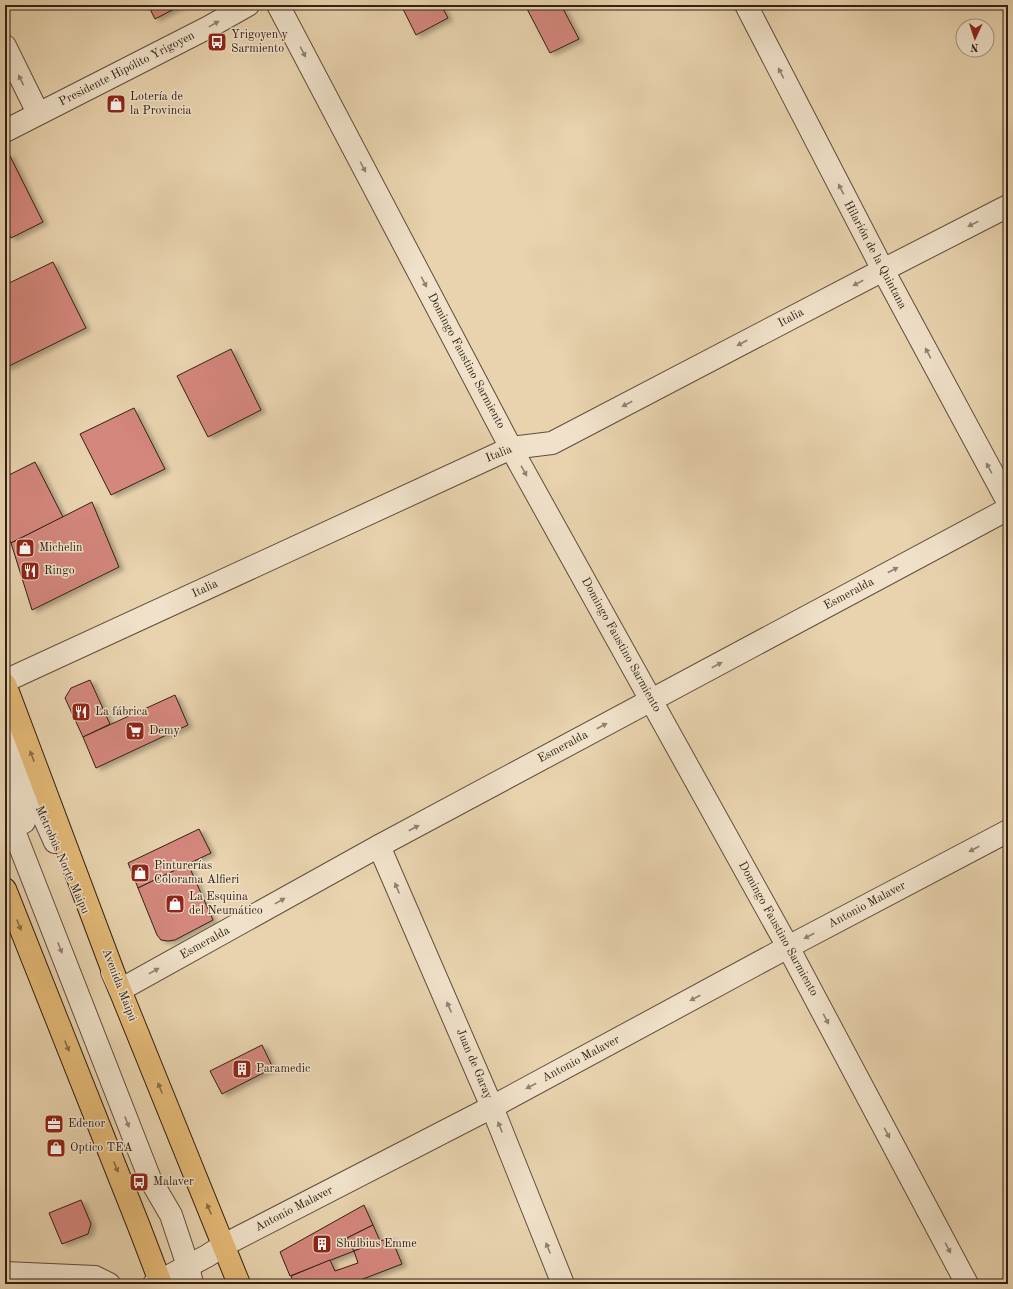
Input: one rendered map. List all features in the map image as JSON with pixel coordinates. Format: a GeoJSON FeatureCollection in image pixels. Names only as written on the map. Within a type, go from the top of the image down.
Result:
{"type":"FeatureCollection","features":[{"type":"Feature","properties":{"kind":"main road","name":"Avenida Maipú"},"geometry":{"type":"LineString","coordinates":[[5,682],[120,990],[239,1284]]}},
{"type":"Feature","properties":{"kind":"main road"},"geometry":{"type":"LineString","coordinates":[[5,889],[137,1222],[158,1283]]}},
{"type":"Feature","properties":{"kind":"street","name":"Presidente Hipólito Yrigoyen"},"geometry":{"type":"LineString","coordinates":[[5,131],[209,27],[248,5]]}},
{"type":"Feature","properties":{"kind":"street","name":"Domingo Faustino Sarmiento"},"geometry":{"type":"LineString","coordinates":[[278,5],[511,448],[788,947],[967,1284]]}},
{"type":"Feature","properties":{"kind":"street","name":"Hilarión de la Quintana"},"geometry":{"type":"LineString","coordinates":[[746,5],[883,270],[1008,502]]}},
{"type":"Feature","properties":{"kind":"street"},"geometry":{"type":"LineString","coordinates":[[5,46],[38,113]]}},
{"type":"Feature","properties":{"kind":"street","name":"Italia"},"geometry":{"type":"LineString","coordinates":[[5,682],[511,448],[552,443],[1008,206]]}},
{"type":"Feature","properties":{"kind":"street","name":"Esmeralda"},"geometry":{"type":"LineString","coordinates":[[120,990],[379,846],[1008,509]]}},
{"type":"Feature","properties":{"kind":"street","name":"Metrobús Norte Maipu"},"geometry":{"type":"LineString","coordinates":[[5,730],[120,990]]}},
{"type":"Feature","properties":{"kind":"street","name":"Metrobús Norte Maipu"},"geometry":{"type":"LineString","coordinates":[[5,776],[33,863],[52,909]]}},
{"type":"Feature","properties":{"kind":"street","name":"Metrobús Norte Maipu"},"geometry":{"type":"LineString","coordinates":[[5,808],[42,883],[120,1083],[170,1191],[171,1215],[190,1275]]}},
{"type":"Feature","properties":{"kind":"street","name":"Antonio Malaver"},"geometry":{"type":"LineString","coordinates":[[158,1283],[190,1275],[207,1256],[224,1245],[492,1107],[788,947],[1008,831]]}},
{"type":"Feature","properties":{"kind":"street","name":"Juan de Garay"},"geometry":{"type":"LineString","coordinates":[[379,846],[492,1107],[563,1284]]}},
{"type":"Feature","properties":{"kind":"street","name":"Metrobús Norte Maipu"},"geometry":{"type":"LineString","coordinates":[[97,1024],[120,1083]]}},
{"type":"Feature","properties":{"kind":"street"},"geometry":{"type":"LineString","coordinates":[[5,1273],[95,1277],[109,1284]]}},
{"type":"Feature","properties":{"kind":"building"},"geometry":{"type":"Polygon","coordinates":[[[148,5],[182,5],[155,19],[148,5]]]}},
{"type":"Feature","properties":{"kind":"building"},"geometry":{"type":"Polygon","coordinates":[[[401,5],[441,5],[448,18],[416,35],[401,5]]]}},
{"type":"Feature","properties":{"kind":"building"},"geometry":{"type":"Polygon","coordinates":[[[525,5],[561,5],[579,39],[550,53],[525,5]]]}},
{"type":"Feature","properties":{"kind":"building"},"geometry":{"type":"Polygon","coordinates":[[[9,154],[43,222],[11,238],[5,225],[5,156],[9,154]]]}},
{"type":"Feature","properties":{"kind":"building"},"geometry":{"type":"Polygon","coordinates":[[[53,262],[86,328],[5,368],[5,285],[53,262]]]}},
{"type":"Feature","properties":{"kind":"building"},"geometry":{"type":"Polygon","coordinates":[[[231,349],[261,410],[208,437],[177,376],[231,349]]]}},
{"type":"Feature","properties":{"kind":"building"},"geometry":{"type":"Polygon","coordinates":[[[134,408],[165,469],[111,495],[80,434],[134,408]]]}},
{"type":"Feature","properties":{"kind":"building"},"geometry":{"type":"Polygon","coordinates":[[[35,462],[63,517],[11,543],[5,532],[5,477],[35,462]]]}},
{"type":"Feature","properties":{"kind":"building"},"geometry":{"type":"Polygon","coordinates":[[[92,502],[119,567],[32,610],[11,543],[92,502]]]}},
{"type":"Feature","properties":{"kind":"building"},"geometry":{"type":"Polygon","coordinates":[[[90,680],[110,724],[83,737],[65,698],[71,688],[90,680]]]}},
{"type":"Feature","properties":{"kind":"building","name":"Demy"},"geometry":{"type":"Polygon","coordinates":[[[175,695],[188,725],[96,768],[83,737],[175,695]]]}},
{"type":"Feature","properties":{"kind":"building"},"geometry":{"type":"Polygon","coordinates":[[[199,829],[211,853],[138,888],[128,863],[199,829]]]}},
{"type":"Feature","properties":{"kind":"building","name":"La Esquina del Neumático"},"geometry":{"type":"Polygon","coordinates":[[[188,864],[213,920],[175,940],[161,940],[157,935],[138,888],[188,864]]]}},
{"type":"Feature","properties":{"kind":"building","name":"Paramedic"},"geometry":{"type":"Polygon","coordinates":[[[262,1045],[273,1068],[222,1094],[210,1071],[262,1045]]]}},
{"type":"Feature","properties":{"kind":"building"},"geometry":{"type":"Polygon","coordinates":[[[81,1200],[91,1224],[88,1234],[62,1244],[49,1213],[81,1200]]]}},
{"type":"Feature","properties":{"kind":"building","name":"Shulbius Emme"},"geometry":{"type":"Polygon","coordinates":[[[364,1205],[373,1225],[347,1238],[354,1251],[290,1276],[280,1252],[364,1205]]]}},
{"type":"Feature","properties":{"kind":"building"},"geometry":{"type":"Polygon","coordinates":[[[373,1225],[380,1241],[354,1251],[347,1238],[373,1225]]]}},
{"type":"Feature","properties":{"kind":"building"},"geometry":{"type":"Polygon","coordinates":[[[391,1237],[402,1264],[350,1284],[294,1284],[291,1276],[330,1260],[335,1271],[358,1263],[354,1251],[391,1237]]]}},
{"type":"Feature","properties":{"kind":"place","name":"Yrigoyen y Sarmiento"},"geometry":{"type":"Point","coordinates":[217,42]}},
{"type":"Feature","properties":{"kind":"place","name":"Lotería de la Provincia"},"geometry":{"type":"Point","coordinates":[116,104]}},
{"type":"Feature","properties":{"kind":"place","name":"Michelin"},"geometry":{"type":"Point","coordinates":[25,548]}},
{"type":"Feature","properties":{"kind":"place","name":"Ringo"},"geometry":{"type":"Point","coordinates":[30,571]}},
{"type":"Feature","properties":{"kind":"place","name":"La fábrica"},"geometry":{"type":"Point","coordinates":[81,712]}},
{"type":"Feature","properties":{"kind":"place","name":"Demy"},"geometry":{"type":"Point","coordinates":[135,731]}},
{"type":"Feature","properties":{"kind":"place","name":"Pinturerías Colorama Alfieri"},"geometry":{"type":"Point","coordinates":[140,873]}},
{"type":"Feature","properties":{"kind":"place","name":"La Esquina del Neumático"},"geometry":{"type":"Point","coordinates":[175,904]}},
{"type":"Feature","properties":{"kind":"place","name":"Paramedic"},"geometry":{"type":"Point","coordinates":[242,1069]}},
{"type":"Feature","properties":{"kind":"place","name":"Edenor"},"geometry":{"type":"Point","coordinates":[54,1124]}},
{"type":"Feature","properties":{"kind":"place","name":"Optico TEA"},"geometry":{"type":"Point","coordinates":[56,1148]}},
{"type":"Feature","properties":{"kind":"place","name":"Malaver"},"geometry":{"type":"Point","coordinates":[139,1182]}},
{"type":"Feature","properties":{"kind":"place","name":"Shulbius Emme"},"geometry":{"type":"Point","coordinates":[322,1244]}}]}
